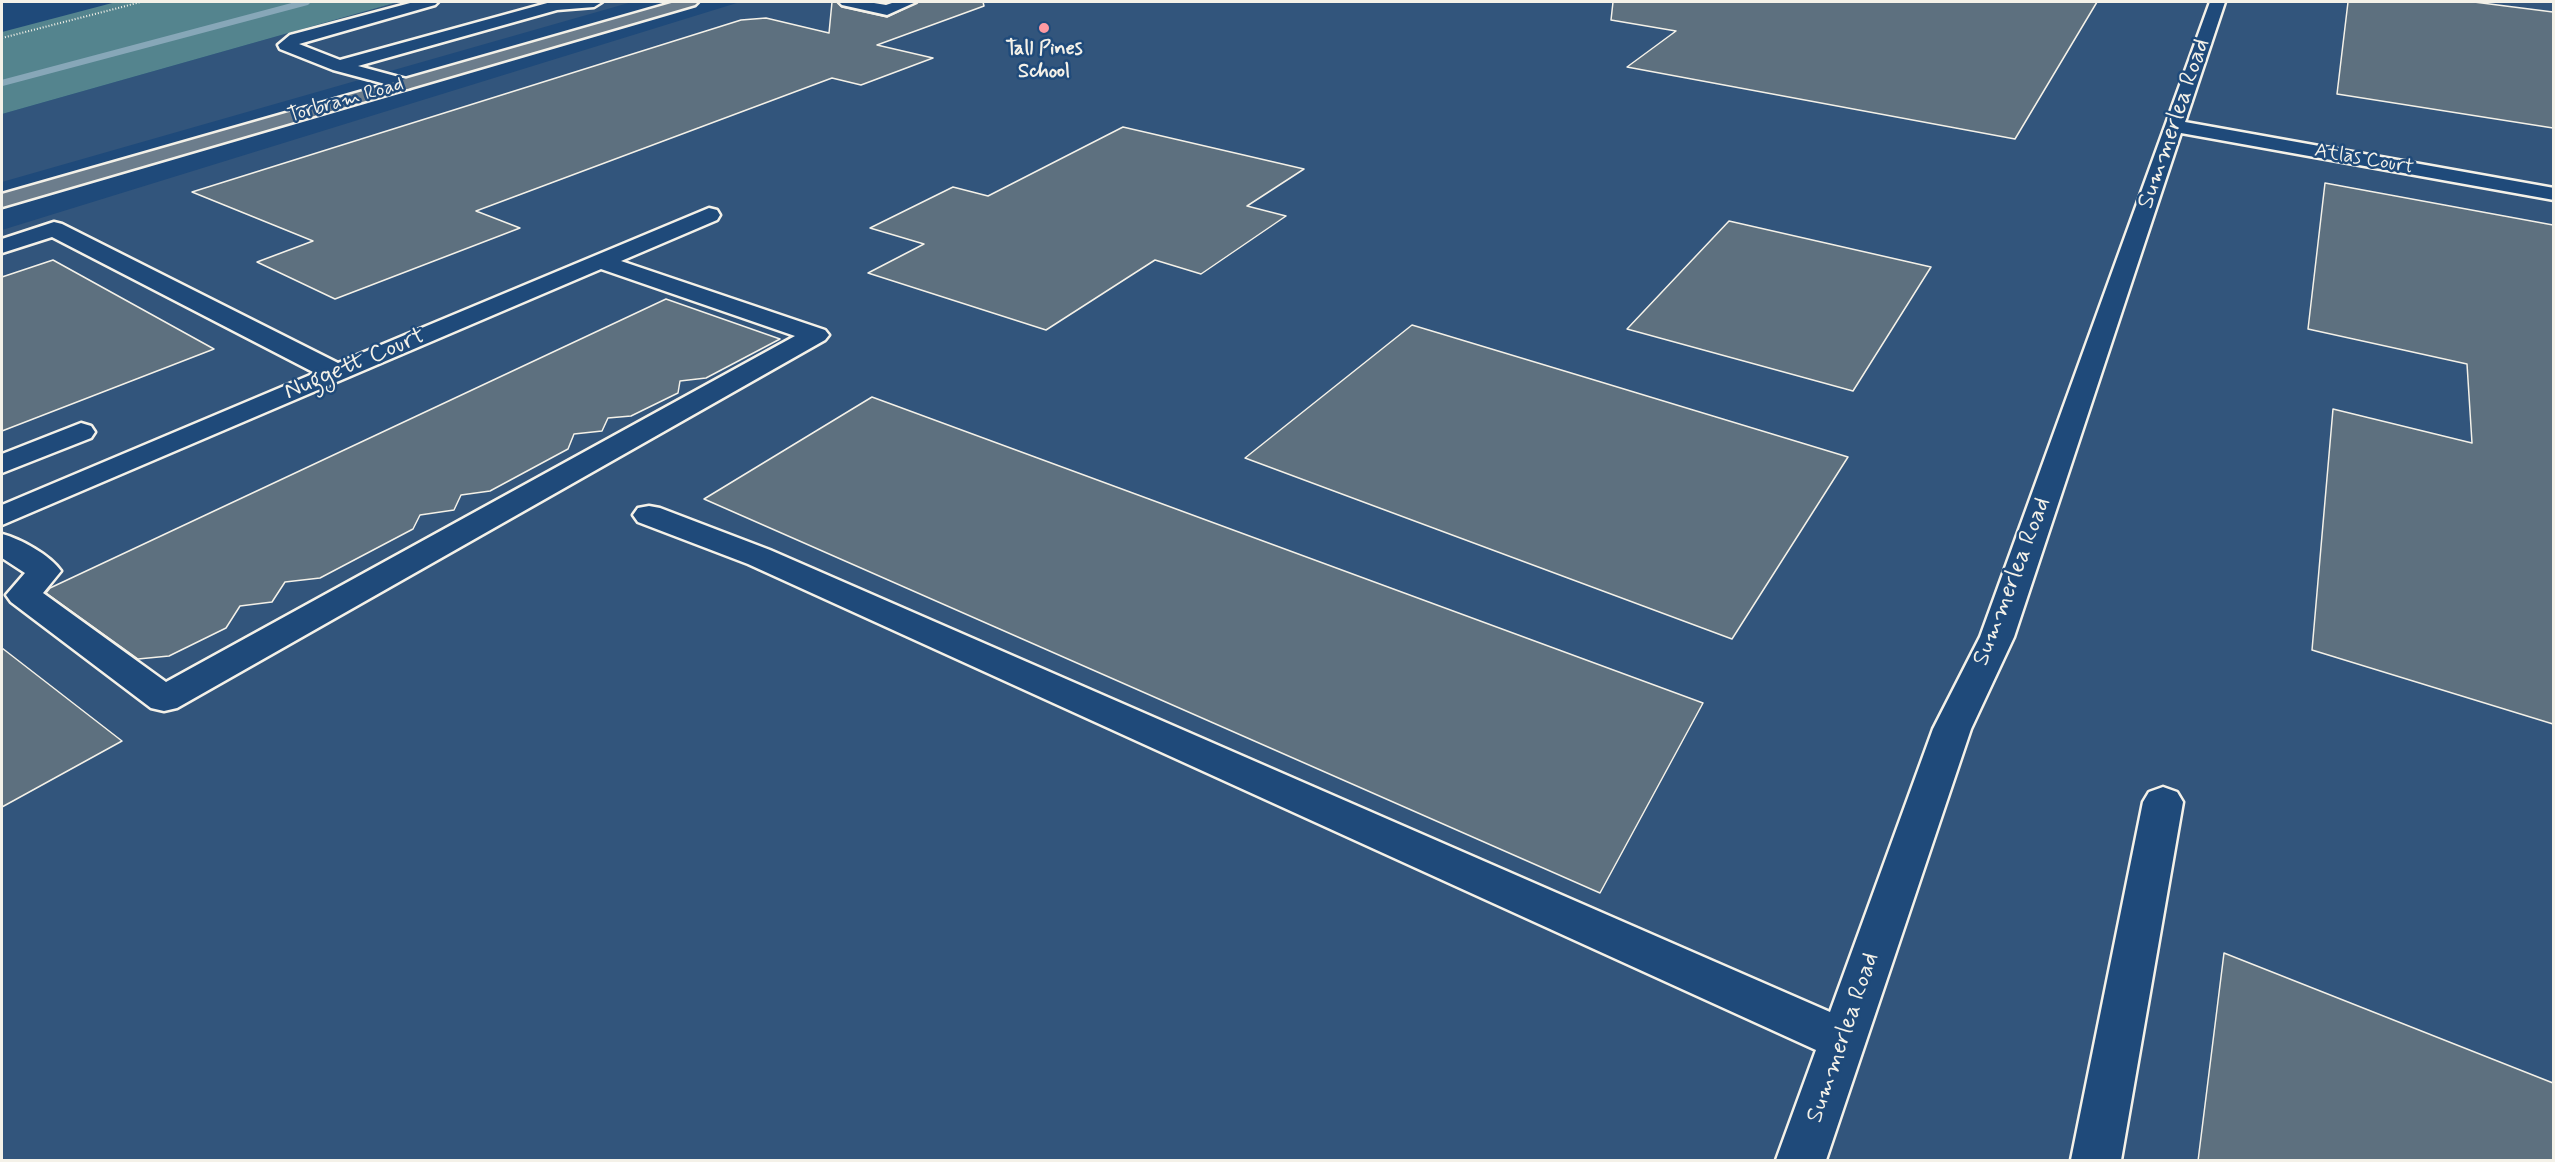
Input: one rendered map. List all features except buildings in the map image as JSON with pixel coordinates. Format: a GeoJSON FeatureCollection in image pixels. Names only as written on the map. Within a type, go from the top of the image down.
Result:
{"type":"FeatureCollection","features":[{"type":"Feature","properties":{"kind":"main road","name":"Torbram Road"},"geometry":{"type":"LineString","coordinates":[[2,201],[690,2]]}},
{"type":"Feature","properties":{"kind":"street"},"geometry":{"type":"LineString","coordinates":[[404,84],[339,66],[286,45],[296,39],[430,2]]}},
{"type":"Feature","properties":{"kind":"street"},"geometry":{"type":"LineString","coordinates":[[339,66],[556,5],[594,2]]}},
{"type":"Feature","properties":{"kind":"street"},"geometry":{"type":"LineString","coordinates":[[850,2],[887,10],[904,3]]}},
{"type":"Feature","properties":{"kind":"street","name":"Summerlea Road"},"geometry":{"type":"LineString","coordinates":[[1801,1161],[1952,729],[1997,637],[2217,2]]}},
{"type":"Feature","properties":{"kind":"street","name":"Atlas Court"},"geometry":{"type":"LineString","coordinates":[[2174,126],[2553,194]]}},
{"type":"Feature","properties":{"kind":"street","name":"Nuggett Court"},"geometry":{"type":"LineString","coordinates":[[2,516],[709,215]]}},
{"type":"Feature","properties":{"kind":"street"},"geometry":{"type":"LineString","coordinates":[[2,246],[54,230],[336,373]]}},
{"type":"Feature","properties":{"kind":"street"},"geometry":{"type":"LineString","coordinates":[[2,544],[45,571],[23,595],[164,699],[816,335],[599,261]]}},
{"type":"Feature","properties":{"kind":"street"},"geometry":{"type":"LineString","coordinates":[[2,464],[81,432]]}},
{"type":"Feature","properties":{"kind":"street"},"geometry":{"type":"LineString","coordinates":[[2,482],[35,502]]}},
{"type":"Feature","properties":{"kind":"street"},"geometry":{"type":"LineString","coordinates":[[649,514],[770,562],[1843,1040]]}},
{"type":"Feature","properties":{"kind":"street"},"geometry":{"type":"LineString","coordinates":[[2096,1161],[2163,802]]}},
{"type":"Feature","properties":{"kind":"path"},"geometry":{"type":"LineString","coordinates":[[2,38],[141,2]]}},
{"type":"Feature","properties":{"kind":"shaded area"},"geometry":{"type":"Polygon","coordinates":[[[398,2],[632,2],[2,182],[2,114],[398,2]]]}},
{"type":"Feature","properties":{"kind":"shaded area"},"geometry":{"type":"Polygon","coordinates":[[[740,2],[2553,2],[2553,1160],[2,1160],[2,230],[740,2]]]}},
{"type":"Feature","properties":{"kind":"green space"},"geometry":{"type":"Polygon","coordinates":[[[116,2],[398,2],[2,114],[2,32],[116,2]]]}},
{"type":"Feature","properties":{"kind":"waterway"},"geometry":{"type":"LineString","coordinates":[[2,83],[307,2]]}},
{"type":"Feature","properties":{"kind":"place","name":"Tall Pines School"},"geometry":{"type":"Point","coordinates":[1044,28]}}]}
